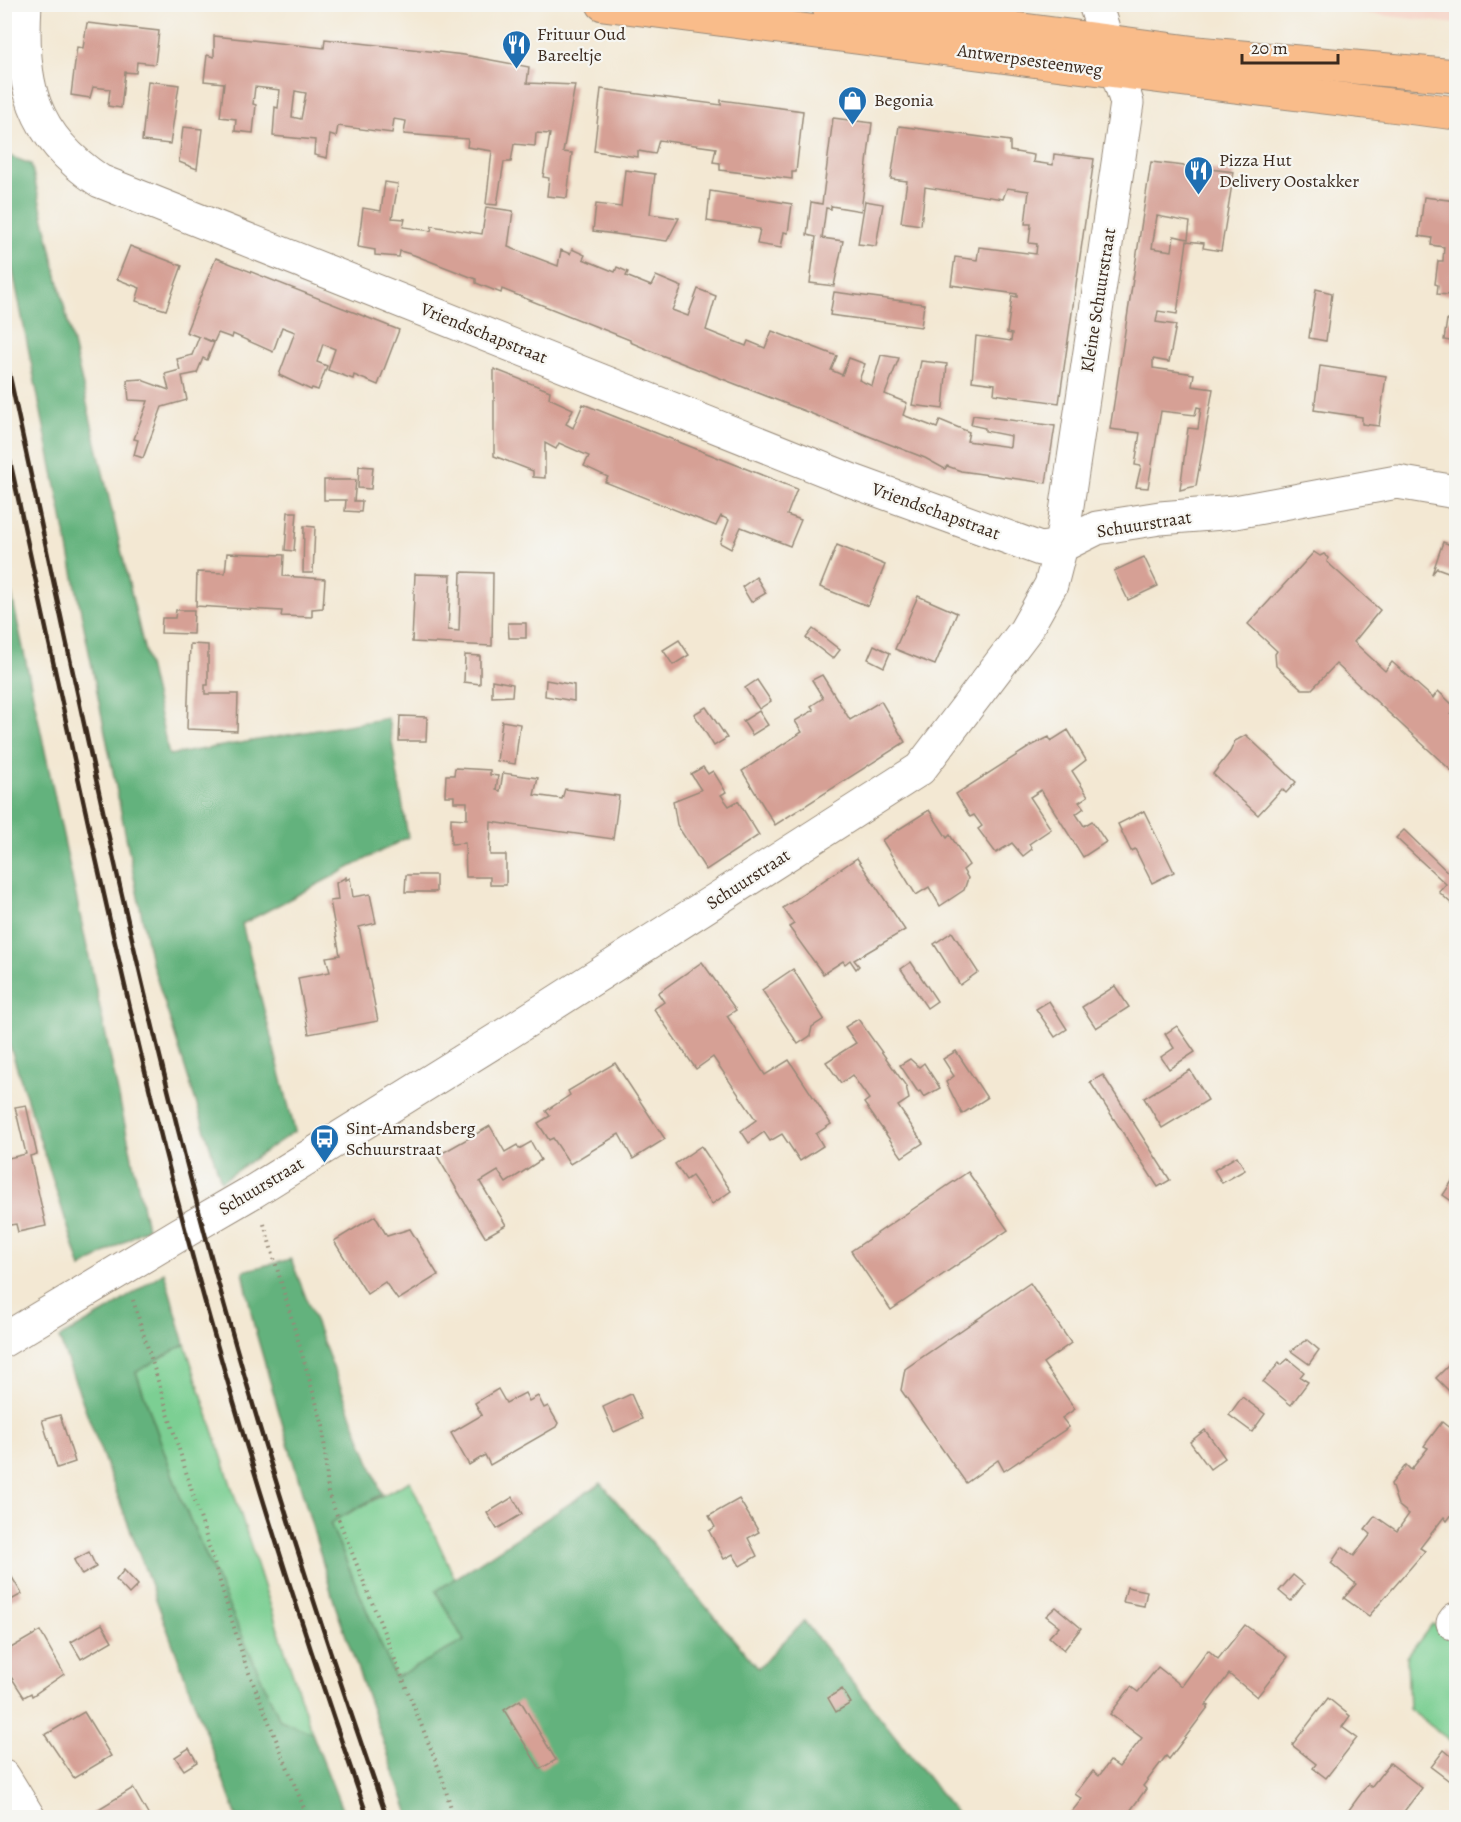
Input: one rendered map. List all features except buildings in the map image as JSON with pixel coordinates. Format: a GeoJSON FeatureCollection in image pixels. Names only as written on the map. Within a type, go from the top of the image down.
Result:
{"type":"FeatureCollection","features":[{"type":"Feature","properties":{"kind":"main road","name":"Antwerpsesteenweg"},"geometry":{"type":"LineString","coordinates":[[603,4],[1112,56],[1206,54],[1456,76]]}},
{"type":"Feature","properties":{"kind":"main road","name":"Antwerpsesteenweg"},"geometry":{"type":"LineString","coordinates":[[827,4],[1112,56],[1456,112]]}},
{"type":"Feature","properties":{"kind":"street","name":"Vriendschapstraat"},"geometry":{"type":"LineString","coordinates":[[25,4],[23,63],[31,96],[44,123],[62,150],[78,166],[100,181],[853,481],[1040,549],[1061,546]]}},
{"type":"Feature","properties":{"kind":"street","name":"Kleine Schuurstraat"},"geometry":{"type":"LineString","coordinates":[[1061,546],[1127,103],[1095,4]]}},
{"type":"Feature","properties":{"kind":"street","name":"Schuurstraat"},"geometry":{"type":"LineString","coordinates":[[4,1340],[255,1191],[511,1031],[920,769],[1025,631],[1051,585],[1061,546],[1097,528],[1245,511],[1396,482],[1456,492]]}},
{"type":"Feature","properties":{"kind":"street"},"geometry":{"type":"LineString","coordinates":[[4,1777],[28,1818]]}},
{"type":"Feature","properties":{"kind":"path"},"geometry":{"type":"LineString","coordinates":[[255,1191],[323,1426],[328,1493],[441,1774],[454,1818]]}},
{"type":"Feature","properties":{"kind":"path"},"geometry":{"type":"LineString","coordinates":[[123,1268],[245,1662],[308,1818]]}},
{"type":"Feature","properties":{"kind":"shaded area"},"geometry":{"type":"Polygon","coordinates":[[[1297,5],[1456,5],[1456,24],[1297,5]]]}},
{"type":"Feature","properties":{"kind":"green space"},"geometry":{"type":"Polygon","coordinates":[[[4,154],[31,164],[169,755],[388,718],[408,837],[242,924],[295,1131],[221,1181],[150,957],[5,232],[4,154]]]}},
{"type":"Feature","properties":{"kind":"green space"},"geometry":{"type":"Polygon","coordinates":[[[5,564],[147,1228],[81,1268],[8,1040],[5,1020],[5,564]]]}},
{"type":"Feature","properties":{"kind":"green space"},"geometry":{"type":"Polygon","coordinates":[[[291,1259],[382,1494],[330,1523],[395,1678],[464,1641],[436,1591],[601,1483],[758,1668],[804,1621],[959,1817],[410,1817],[335,1605],[254,1326],[243,1271],[291,1259]]]}},
{"type":"Feature","properties":{"kind":"green space"},"geometry":{"type":"Polygon","coordinates":[[[164,1272],[185,1344],[136,1372],[182,1502],[280,1720],[312,1733],[345,1817],[237,1817],[59,1338],[107,1311],[164,1272]]]}},
{"type":"Feature","properties":{"kind":"green space"},"geometry":{"type":"Polygon","coordinates":[[[185,1344],[312,1733],[280,1720],[182,1502],[136,1372],[185,1344]]]}},
{"type":"Feature","properties":{"kind":"green space"},"geometry":{"type":"Polygon","coordinates":[[[410,1481],[455,1579],[436,1591],[464,1641],[395,1678],[330,1523],[410,1481]]]}},
{"type":"Feature","properties":{"kind":"green space"},"geometry":{"type":"Polygon","coordinates":[[[1432,1624],[1456,1631],[1456,1745],[1409,1709],[1407,1657],[1432,1624]]]}},
{"type":"Feature","properties":{"kind":"railway"},"geometry":{"type":"LineString","coordinates":[[4,349],[113,857],[208,1244],[279,1491],[331,1655],[387,1818]]}},
{"type":"Feature","properties":{"kind":"railway"},"geometry":{"type":"LineString","coordinates":[[4,433],[114,940],[177,1198],[252,1465],[308,1642],[368,1818]]}},
{"type":"Feature","properties":{"kind":"place","name":"Frituur Oud Bareeltje"},"geometry":{"type":"Point","coordinates":[516,70]}},
{"type":"Feature","properties":{"kind":"place","name":"Begonia"},"geometry":{"type":"Point","coordinates":[853,126]}},
{"type":"Feature","properties":{"kind":"place","name":"Pizza Hut Delivery Oostakker"},"geometry":{"type":"Point","coordinates":[1198,196]}},
{"type":"Feature","properties":{"kind":"place","name":"Sint-Amandsberg Schuurstraat"},"geometry":{"type":"Point","coordinates":[325,1164]}}]}
